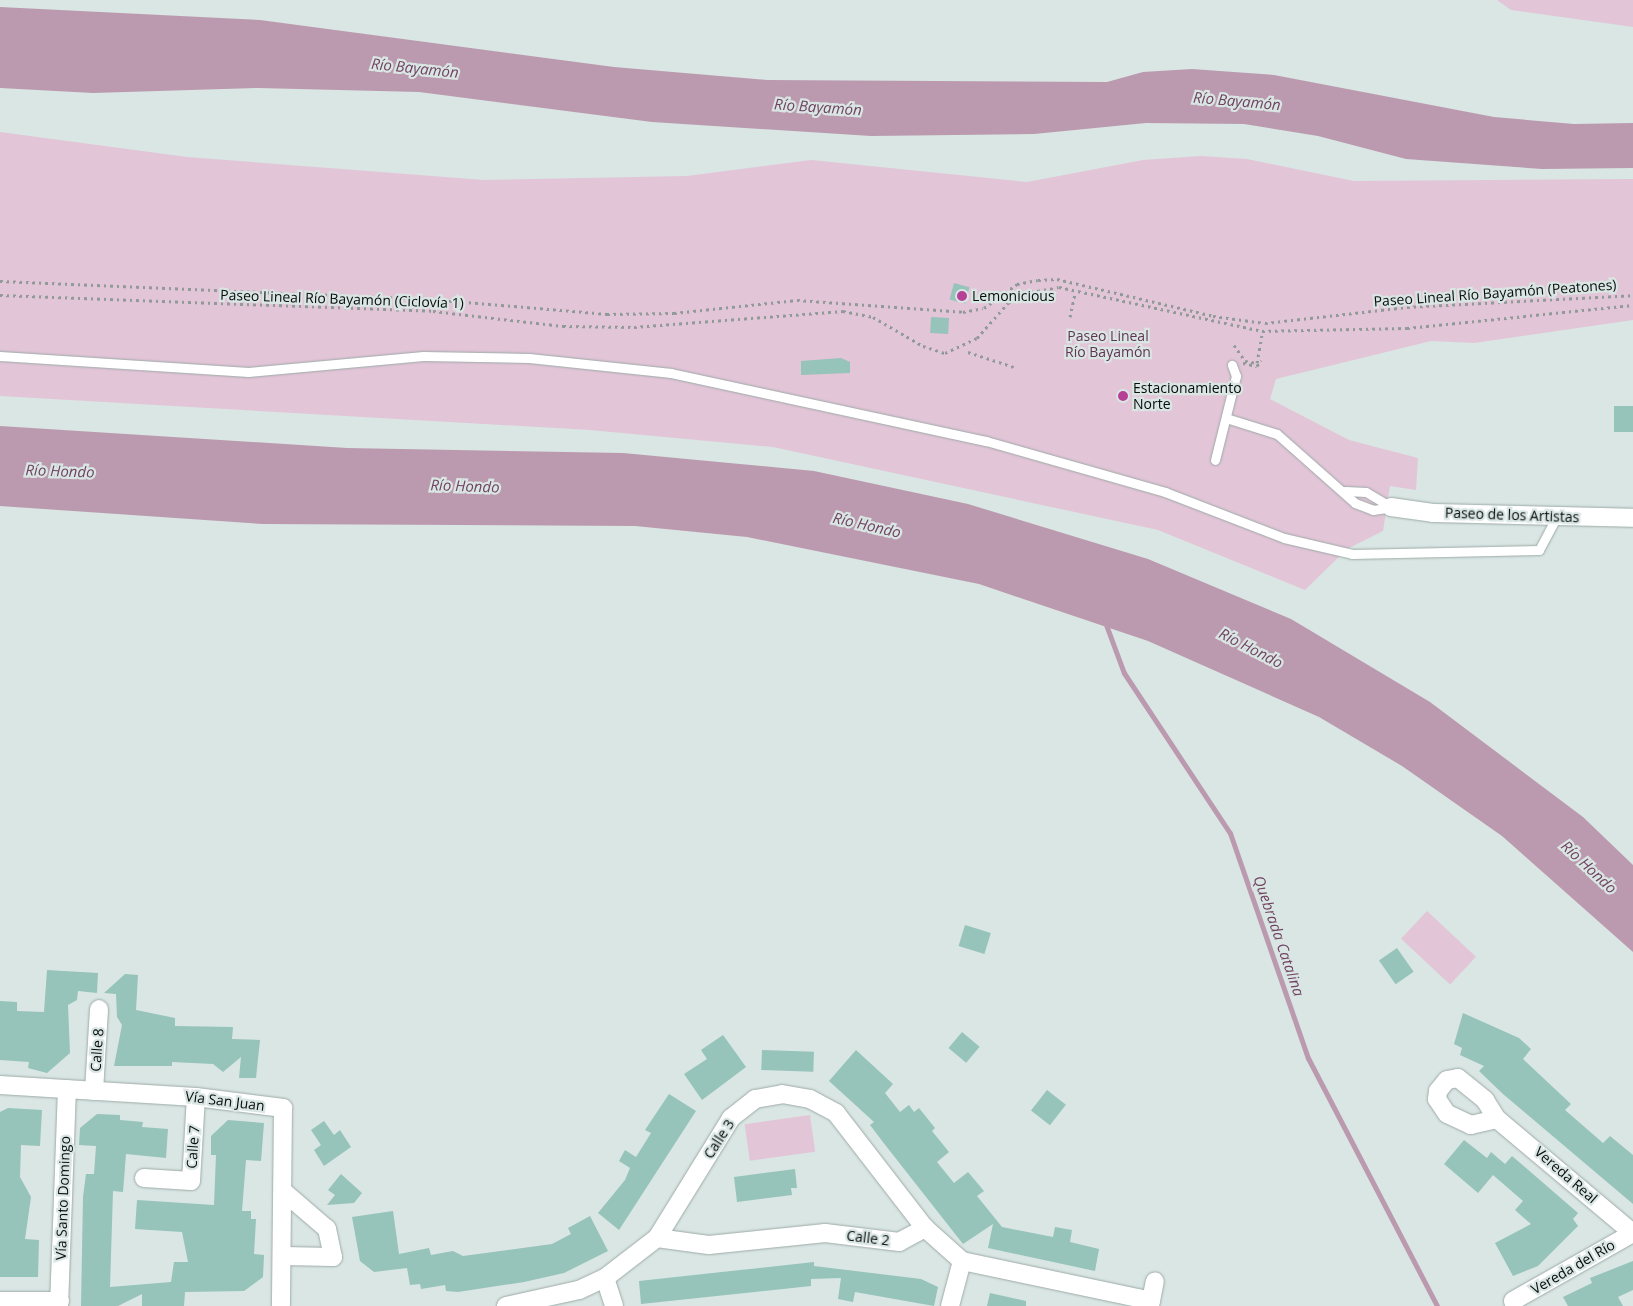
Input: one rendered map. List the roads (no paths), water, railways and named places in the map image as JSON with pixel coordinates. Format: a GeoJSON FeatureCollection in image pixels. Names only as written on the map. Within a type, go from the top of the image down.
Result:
{"type":"FeatureCollection","features":[{"type":"Feature","properties":{"kind":"street","name":"Paseo de los Artistas"},"geometry":{"type":"LineString","coordinates":[[1391,507],[1633,518]]}},
{"type":"Feature","properties":{"kind":"street","name":"Calle 8"},"geometry":{"type":"LineString","coordinates":[[94,1091],[99,1009]]}},
{"type":"Feature","properties":{"kind":"street","name":"Vía San Juan"},"geometry":{"type":"LineString","coordinates":[[0,1085],[196,1097],[283,1108],[284,1192],[281,1306]]}},
{"type":"Feature","properties":{"kind":"street","name":"Vía Santo Domingo"},"geometry":{"type":"LineString","coordinates":[[60,1303],[67,1089]]}},
{"type":"Feature","properties":{"kind":"street","name":"Calle 3"},"geometry":{"type":"LineString","coordinates":[[506,1306],[553,1299],[605,1278],[657,1238],[731,1118],[755,1099],[782,1094],[810,1099],[836,1113],[925,1228]]}},
{"type":"Feature","properties":{"kind":"street","name":"Calle 7"},"geometry":{"type":"LineString","coordinates":[[144,1178],[191,1181],[196,1097]]}},
{"type":"Feature","properties":{"kind":"street","name":"Vereda Real"},"geometry":{"type":"LineString","coordinates":[[1497,1119],[1633,1233]]}},
{"type":"Feature","properties":{"kind":"street"},"geometry":{"type":"LineString","coordinates":[[283,1256],[333,1257],[327,1229],[284,1192]]}},
{"type":"Feature","properties":{"kind":"street"},"geometry":{"type":"LineString","coordinates":[[925,1228],[962,1261],[1150,1304],[1155,1281]]}},
{"type":"Feature","properties":{"kind":"street","name":"Calle 2"},"geometry":{"type":"LineString","coordinates":[[657,1238],[709,1245],[825,1233],[899,1242],[925,1228]]}},
{"type":"Feature","properties":{"kind":"street","name":"Vereda del Río"},"geometry":{"type":"LineString","coordinates":[[1513,1301],[1633,1233]]}},
{"type":"Feature","properties":{"kind":"street"},"geometry":{"type":"LineString","coordinates":[[950,1306],[962,1261]]}},
{"type":"Feature","properties":{"kind":"street"},"geometry":{"type":"LineString","coordinates":[[605,1278],[614,1306]]}},
{"type":"Feature","properties":{"kind":"street"},"geometry":{"type":"LineString","coordinates":[[0,1301],[60,1303]]}},
{"type":"Feature","properties":{"kind":"lane"},"geometry":{"type":"LineString","coordinates":[[0,356],[248,372],[423,356],[529,358],[671,373],[986,441],[1165,492],[1292,541],[1352,554],[1539,550],[1557,516]]}},
{"type":"Feature","properties":{"kind":"lane"},"geometry":{"type":"LineString","coordinates":[[1215,460],[1236,376],[1232,365]]}},
{"type":"Feature","properties":{"kind":"lane"},"geometry":{"type":"LineString","coordinates":[[1226,418],[1277,434],[1315,471],[1345,491],[1363,508],[1391,507]]}},
{"type":"Feature","properties":{"kind":"lane"},"geometry":{"type":"LineString","coordinates":[[1345,491],[1366,492],[1391,507]]}},
{"type":"Feature","properties":{"kind":"water","name":"Río Bayamón"},"geometry":{"type":"Polygon","coordinates":[[[0,7],[260,20],[614,67],[767,80],[1107,82],[1143,72],[1192,69],[1274,75],[1494,117],[1574,124],[1633,123],[1633,168],[1542,169],[1406,159],[1318,136],[1244,124],[1146,123],[1034,134],[871,136],[652,122],[419,92],[258,88],[93,93],[0,88],[0,7]]]}},
{"type":"Feature","properties":{"kind":"water","name":"Río Hondo"},"geometry":{"type":"Polygon","coordinates":[[[0,426],[347,448],[623,453],[814,471],[968,504],[1148,559],[1291,619],[1430,702],[1583,817],[1633,865],[1633,952],[1502,836],[1402,766],[1319,717],[1148,641],[979,584],[747,537],[635,526],[263,524],[0,506],[0,426]]]}},
{"type":"Feature","properties":{"kind":"waterway","name":"Quebrada Catalina"},"geometry":{"type":"LineString","coordinates":[[1105,622],[1124,673],[1230,833],[1308,1058],[1437,1306]]}},
{"type":"Feature","properties":{"kind":"place","name":"Lemonicious"},"geometry":{"type":"Point","coordinates":[962,296]}},
{"type":"Feature","properties":{"kind":"place","name":"Estacionamiento Norte"},"geometry":{"type":"Point","coordinates":[1123,396]}},
{"type":"Feature","properties":{"kind":"park label","name":"Paseo Lineal Río Bayamón"},"geometry":{"type":"Point","coordinates":[1108,344]}}]}
